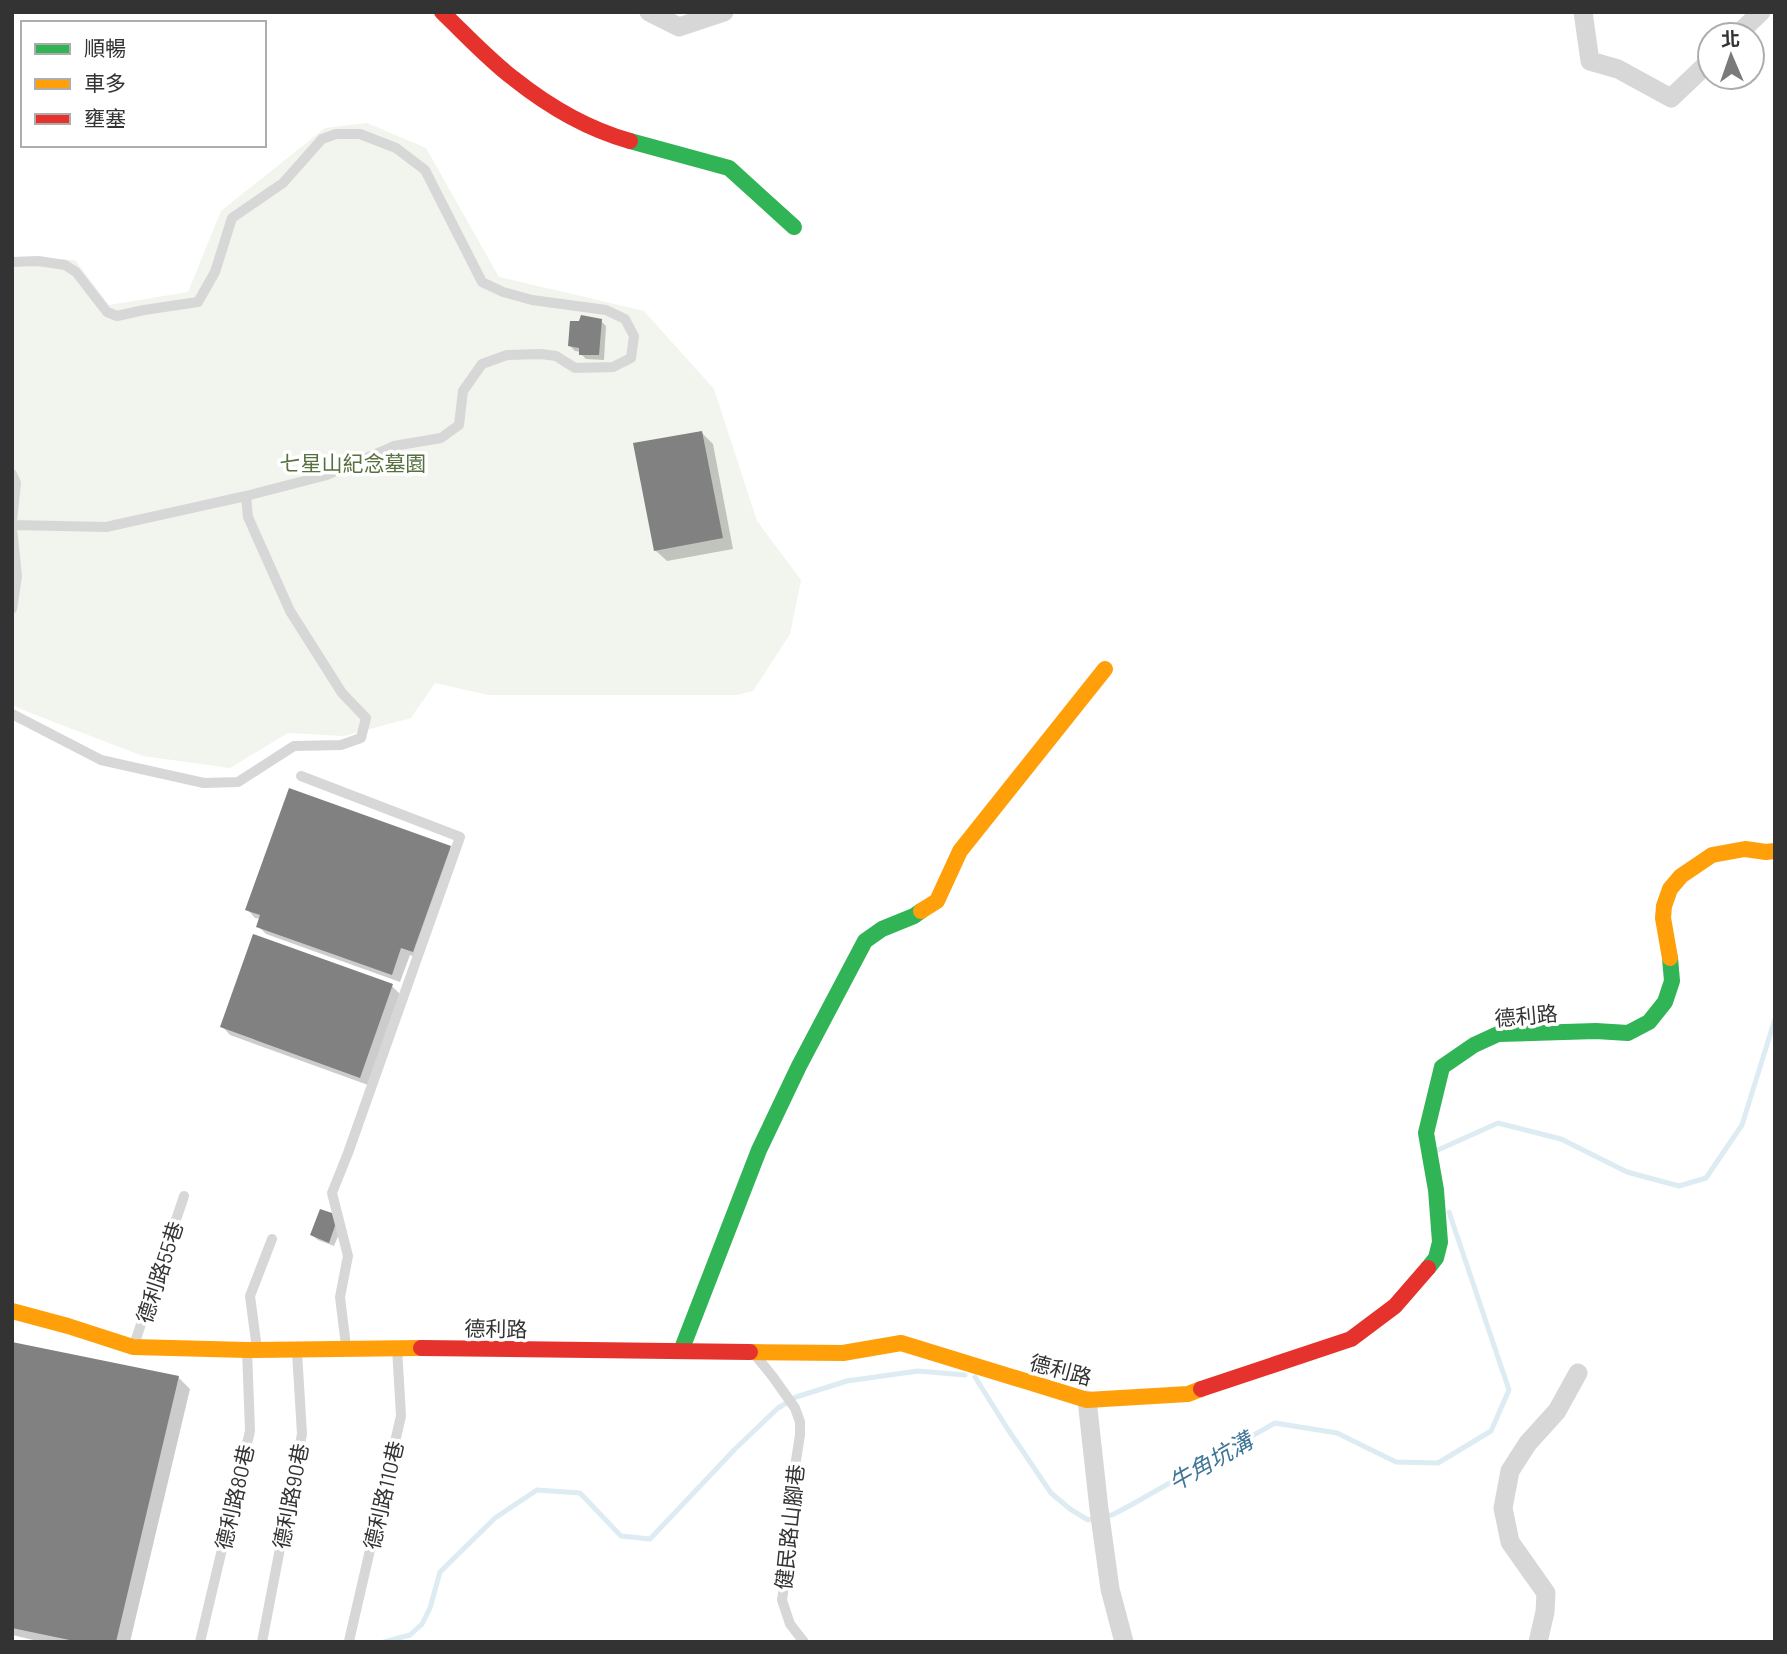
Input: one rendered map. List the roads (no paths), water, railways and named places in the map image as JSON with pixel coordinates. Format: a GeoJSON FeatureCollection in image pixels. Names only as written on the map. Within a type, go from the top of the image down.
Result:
{"type":"FeatureCollection","features":[{"type":"Feature","properties":{"kind":"street"},"geometry":{"type":"LineString","coordinates":[[442,12],[511,77],[559,111],[613,136],[729,168],[794,227]]}},
{"type":"Feature","properties":{"kind":"street"},"geometry":{"type":"LineString","coordinates":[[649,12],[678,27],[724,12]]}},
{"type":"Feature","properties":{"kind":"street"},"geometry":{"type":"LineString","coordinates":[[1583,12],[1590,61],[1618,69],[1671,97],[1696,74]]}},
{"type":"Feature","properties":{"kind":"street"},"geometry":{"type":"LineString","coordinates":[[681,1351],[759,1150],[799,1066],[865,940],[914,916],[937,901],[960,851],[1105,669]]}},
{"type":"Feature","properties":{"kind":"street","name":"德利路"},"geometry":{"type":"LineString","coordinates":[[12,1311],[133,1347],[843,1353],[901,1343],[1087,1400],[1188,1394],[1351,1339],[1395,1306],[1436,1258],[1440,1242],[1436,1190],[1426,1133],[1442,1067],[1474,1045],[1498,1034],[1596,1031],[1629,1033],[1649,1022],[1665,1002],[1672,981],[1669,945],[1663,918],[1670,890],[1681,876],[1712,855],[1745,849],[1775,851]]}},
{"type":"Feature","properties":{"kind":"street"},"geometry":{"type":"LineString","coordinates":[[1538,1642],[1546,1593],[1510,1542],[1503,1508],[1510,1471],[1528,1443],[1557,1411],[1578,1373]]}},
{"type":"Feature","properties":{"kind":"street"},"geometry":{"type":"LineString","coordinates":[[1087,1400],[1110,1589],[1124,1642]]}},
{"type":"Feature","properties":{"kind":"lane"},"geometry":{"type":"LineString","coordinates":[[12,262],[65,264],[76,272],[107,312],[117,316],[198,302],[215,272],[232,218],[283,183],[321,139],[336,134],[360,134],[396,148],[425,170],[482,282],[503,292],[532,300],[606,310],[625,319],[634,337],[631,358],[613,367],[575,368],[556,356],[541,354],[508,355],[482,364],[463,391],[459,425],[441,438],[394,446],[327,475],[106,527],[12,525]]}},
{"type":"Feature","properties":{"kind":"lane"},"geometry":{"type":"LineString","coordinates":[[12,474],[16,483],[12,525],[17,576],[12,609]]}},
{"type":"Feature","properties":{"kind":"lane"},"geometry":{"type":"LineString","coordinates":[[12,714],[101,760],[204,783],[238,782],[294,746],[341,745],[361,738],[366,718],[342,693],[290,611],[248,517],[246,496]]}},
{"type":"Feature","properties":{"kind":"lane"},"geometry":{"type":"LineString","coordinates":[[301,776],[460,837],[332,1193],[348,1256],[340,1297],[346,1349]]}},
{"type":"Feature","properties":{"kind":"lane","name":"德利路55巷"},"geometry":{"type":"LineString","coordinates":[[133,1347],[184,1196]]}},
{"type":"Feature","properties":{"kind":"lane","name":"德利路80巷"},"geometry":{"type":"LineString","coordinates":[[200,1642],[250,1431],[250,1296],[272,1239]]}},
{"type":"Feature","properties":{"kind":"lane","name":"德利路90巷"},"geometry":{"type":"LineString","coordinates":[[262,1642],[302,1434],[297,1348]]}},
{"type":"Feature","properties":{"kind":"lane","name":"德利路110巷"},"geometry":{"type":"LineString","coordinates":[[349,1641],[401,1416],[397,1348]]}},
{"type":"Feature","properties":{"kind":"lane","name":"健民路山腳巷"},"geometry":{"type":"LineString","coordinates":[[753,1352],[795,1408],[800,1422],[790,1498],[788,1560],[782,1600],[790,1624],[804,1642]]}},
{"type":"Feature","properties":{"kind":"waterway","name":"牛角坑溝"},"geometry":{"type":"LineString","coordinates":[[1438,1150],[1498,1123],[1561,1139],[1627,1172],[1679,1186],[1706,1178],[1742,1125],[1775,1019]]}},
{"type":"Feature","properties":{"kind":"waterway","name":"牛角坑溝"},"geometry":{"type":"LineString","coordinates":[[1105,1516],[1131,1505],[1275,1423],[1337,1433],[1396,1462],[1438,1463],[1491,1431],[1509,1390],[1449,1212]]}},
{"type":"Feature","properties":{"kind":"waterway","name":"牛角坑溝"},"geometry":{"type":"LineString","coordinates":[[384,1642],[410,1635],[422,1624],[430,1608],[440,1572],[495,1518],[537,1490],[580,1493],[621,1536],[650,1539],[736,1448],[778,1408],[796,1397],[847,1381],[918,1371],[965,1375]]}},
{"type":"Feature","properties":{"kind":"waterway","name":"牛角坑溝"},"geometry":{"type":"LineString","coordinates":[[975,1377],[1051,1493],[1088,1520],[1096,1518]]}},
{"type":"Feature","properties":{"kind":"park label","name":"七星山紀念墓園"},"geometry":{"type":"Point","coordinates":[353,462]}}]}
